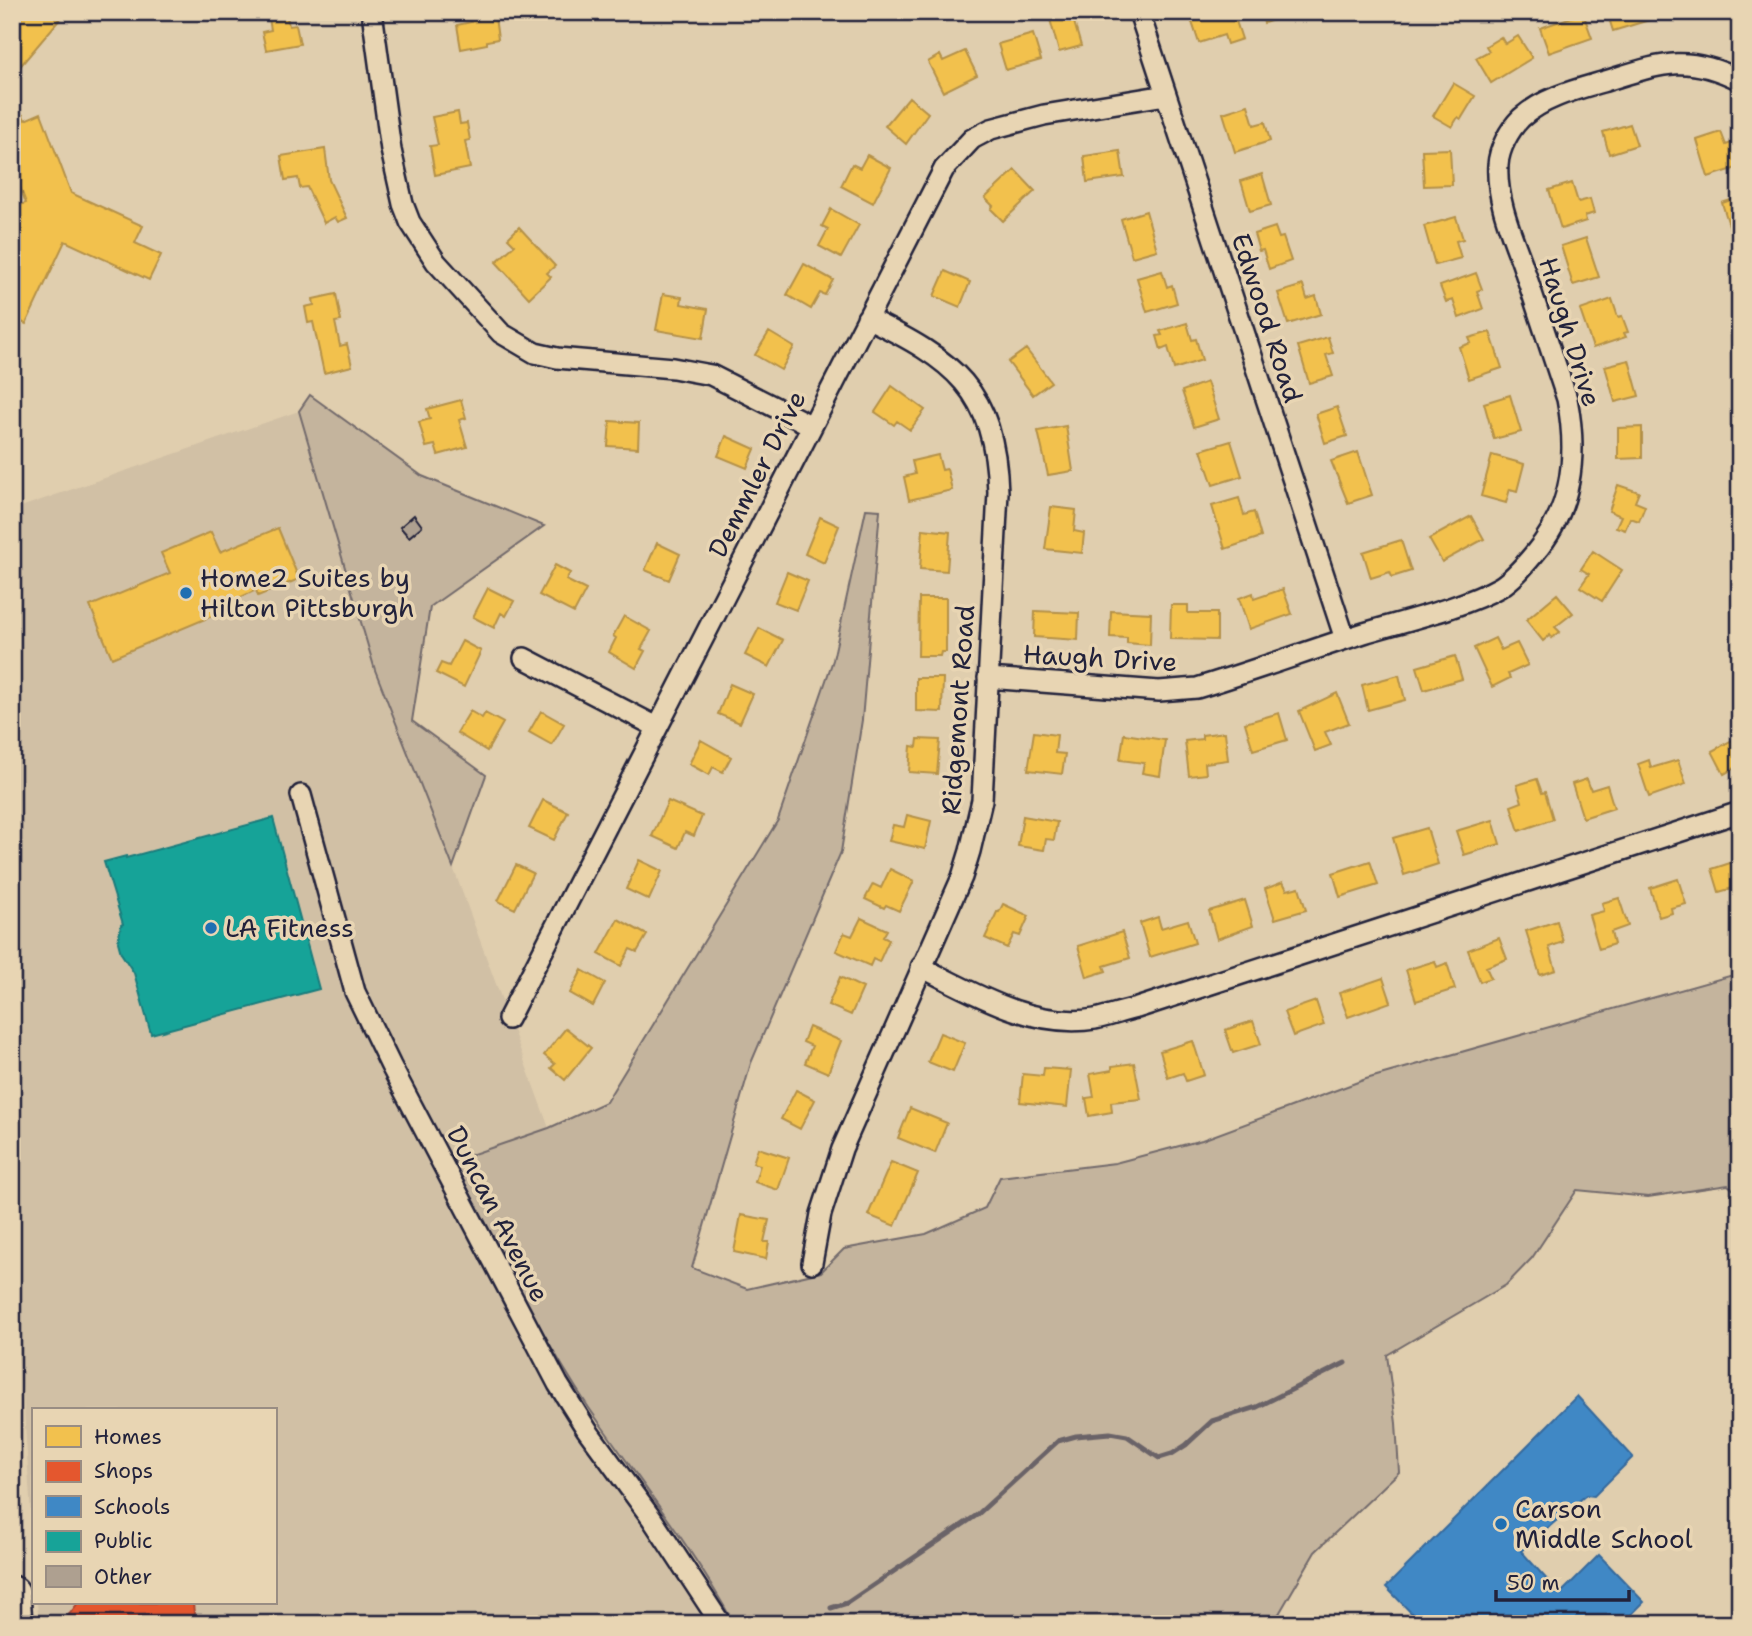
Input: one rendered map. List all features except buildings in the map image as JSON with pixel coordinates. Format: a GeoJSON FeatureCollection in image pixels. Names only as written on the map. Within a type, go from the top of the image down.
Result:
{"type":"FeatureCollection","features":[{"type":"Feature","properties":{"kind":"highway"},"geometry":{"type":"LineString","coordinates":[[12,1594],[14,1624]]}},
{"type":"Feature","properties":{"kind":"street"},"geometry":{"type":"LineString","coordinates":[[372,12],[391,150],[403,205],[410,222],[436,262],[501,333],[535,353],[557,358],[673,368],[711,375],[811,426]]}},
{"type":"Feature","properties":{"kind":"street","name":"Edwood Road"},"geometry":{"type":"LineString","coordinates":[[1139,12],[1345,639]]}},
{"type":"Feature","properties":{"kind":"street","name":"Haugh Drive"},"geometry":{"type":"LineString","coordinates":[[988,678],[1159,691],[1196,688],[1479,597],[1501,586],[1527,562],[1550,534],[1567,496],[1573,458],[1567,399],[1503,204],[1498,165],[1507,136],[1520,119],[1549,100],[1652,67],[1692,63],[1709,66],[1740,80]]}},
{"type":"Feature","properties":{"kind":"street","name":"Demmler Drive"},"geometry":{"type":"LineString","coordinates":[[508,1019],[934,186],[954,156],[972,139],[991,129],[1017,121],[1166,95]]}},
{"type":"Feature","properties":{"kind":"street","name":"Ridgemont Road"},"geometry":{"type":"LineString","coordinates":[[812,1263],[821,1214],[842,1149],[961,877],[982,800],[998,464],[988,424],[978,403],[947,363],[914,341],[867,318]]}},
{"type":"Feature","properties":{"kind":"street"},"geometry":{"type":"LineString","coordinates":[[524,658],[657,727]]}},
{"type":"Feature","properties":{"kind":"street","name":"Duncan Avenue"},"geometry":{"type":"LineString","coordinates":[[301,794],[355,992],[391,1066],[558,1384],[592,1438],[652,1519],[721,1624]]}},
{"type":"Feature","properties":{"kind":"street"},"geometry":{"type":"LineString","coordinates":[[921,967],[1016,1011],[1054,1019],[1094,1019],[1740,812]]}},
{"type":"Feature","properties":{"kind":"shaded area"},"geometry":{"type":"Polygon","coordinates":[[[310,395],[422,476],[544,526],[430,607],[412,721],[486,775],[453,867],[375,670],[299,411],[310,395]]]}},
{"type":"Feature","properties":{"kind":"shaded area"},"geometry":{"type":"Polygon","coordinates":[[[299,411],[375,670],[453,867],[549,1128],[443,1165],[526,1325],[721,1624],[39,1624],[37,1604],[276,1604],[276,1408],[32,1408],[32,1530],[23,1394],[12,1313],[12,510],[299,411]]]}},
{"type":"Feature","properties":{"kind":"shaded area"},"geometry":{"type":"Polygon","coordinates":[[[866,509],[880,510],[862,720],[841,852],[751,1063],[692,1268],[747,1289],[821,1272],[844,1249],[926,1234],[985,1208],[1000,1177],[1115,1163],[1202,1140],[1366,1079],[1740,973],[1740,1195],[1728,1185],[1648,1197],[1577,1190],[1532,1258],[1506,1285],[1387,1355],[1399,1472],[1315,1552],[1273,1624],[734,1624],[683,1541],[570,1378],[453,1161],[549,1128],[606,1102],[778,820],[833,660],[866,509]]]}},
{"type":"Feature","properties":{"kind":"waterway"},"geometry":{"type":"LineString","coordinates":[[831,1608],[847,1603],[977,1515],[1058,1441],[1076,1436],[1110,1433],[1127,1436],[1159,1458],[1186,1445],[1212,1421],[1257,1407],[1345,1363]]}},
{"type":"Feature","properties":{"kind":"place","name":"Home2 Suites by Hilton Pittsburgh"},"geometry":{"type":"Point","coordinates":[186,593]}},
{"type":"Feature","properties":{"kind":"place","name":"LA Fitness"},"geometry":{"type":"Point","coordinates":[211,928]}},
{"type":"Feature","properties":{"kind":"place","name":"Carson Middle School"},"geometry":{"type":"Point","coordinates":[1501,1524]}}]}
